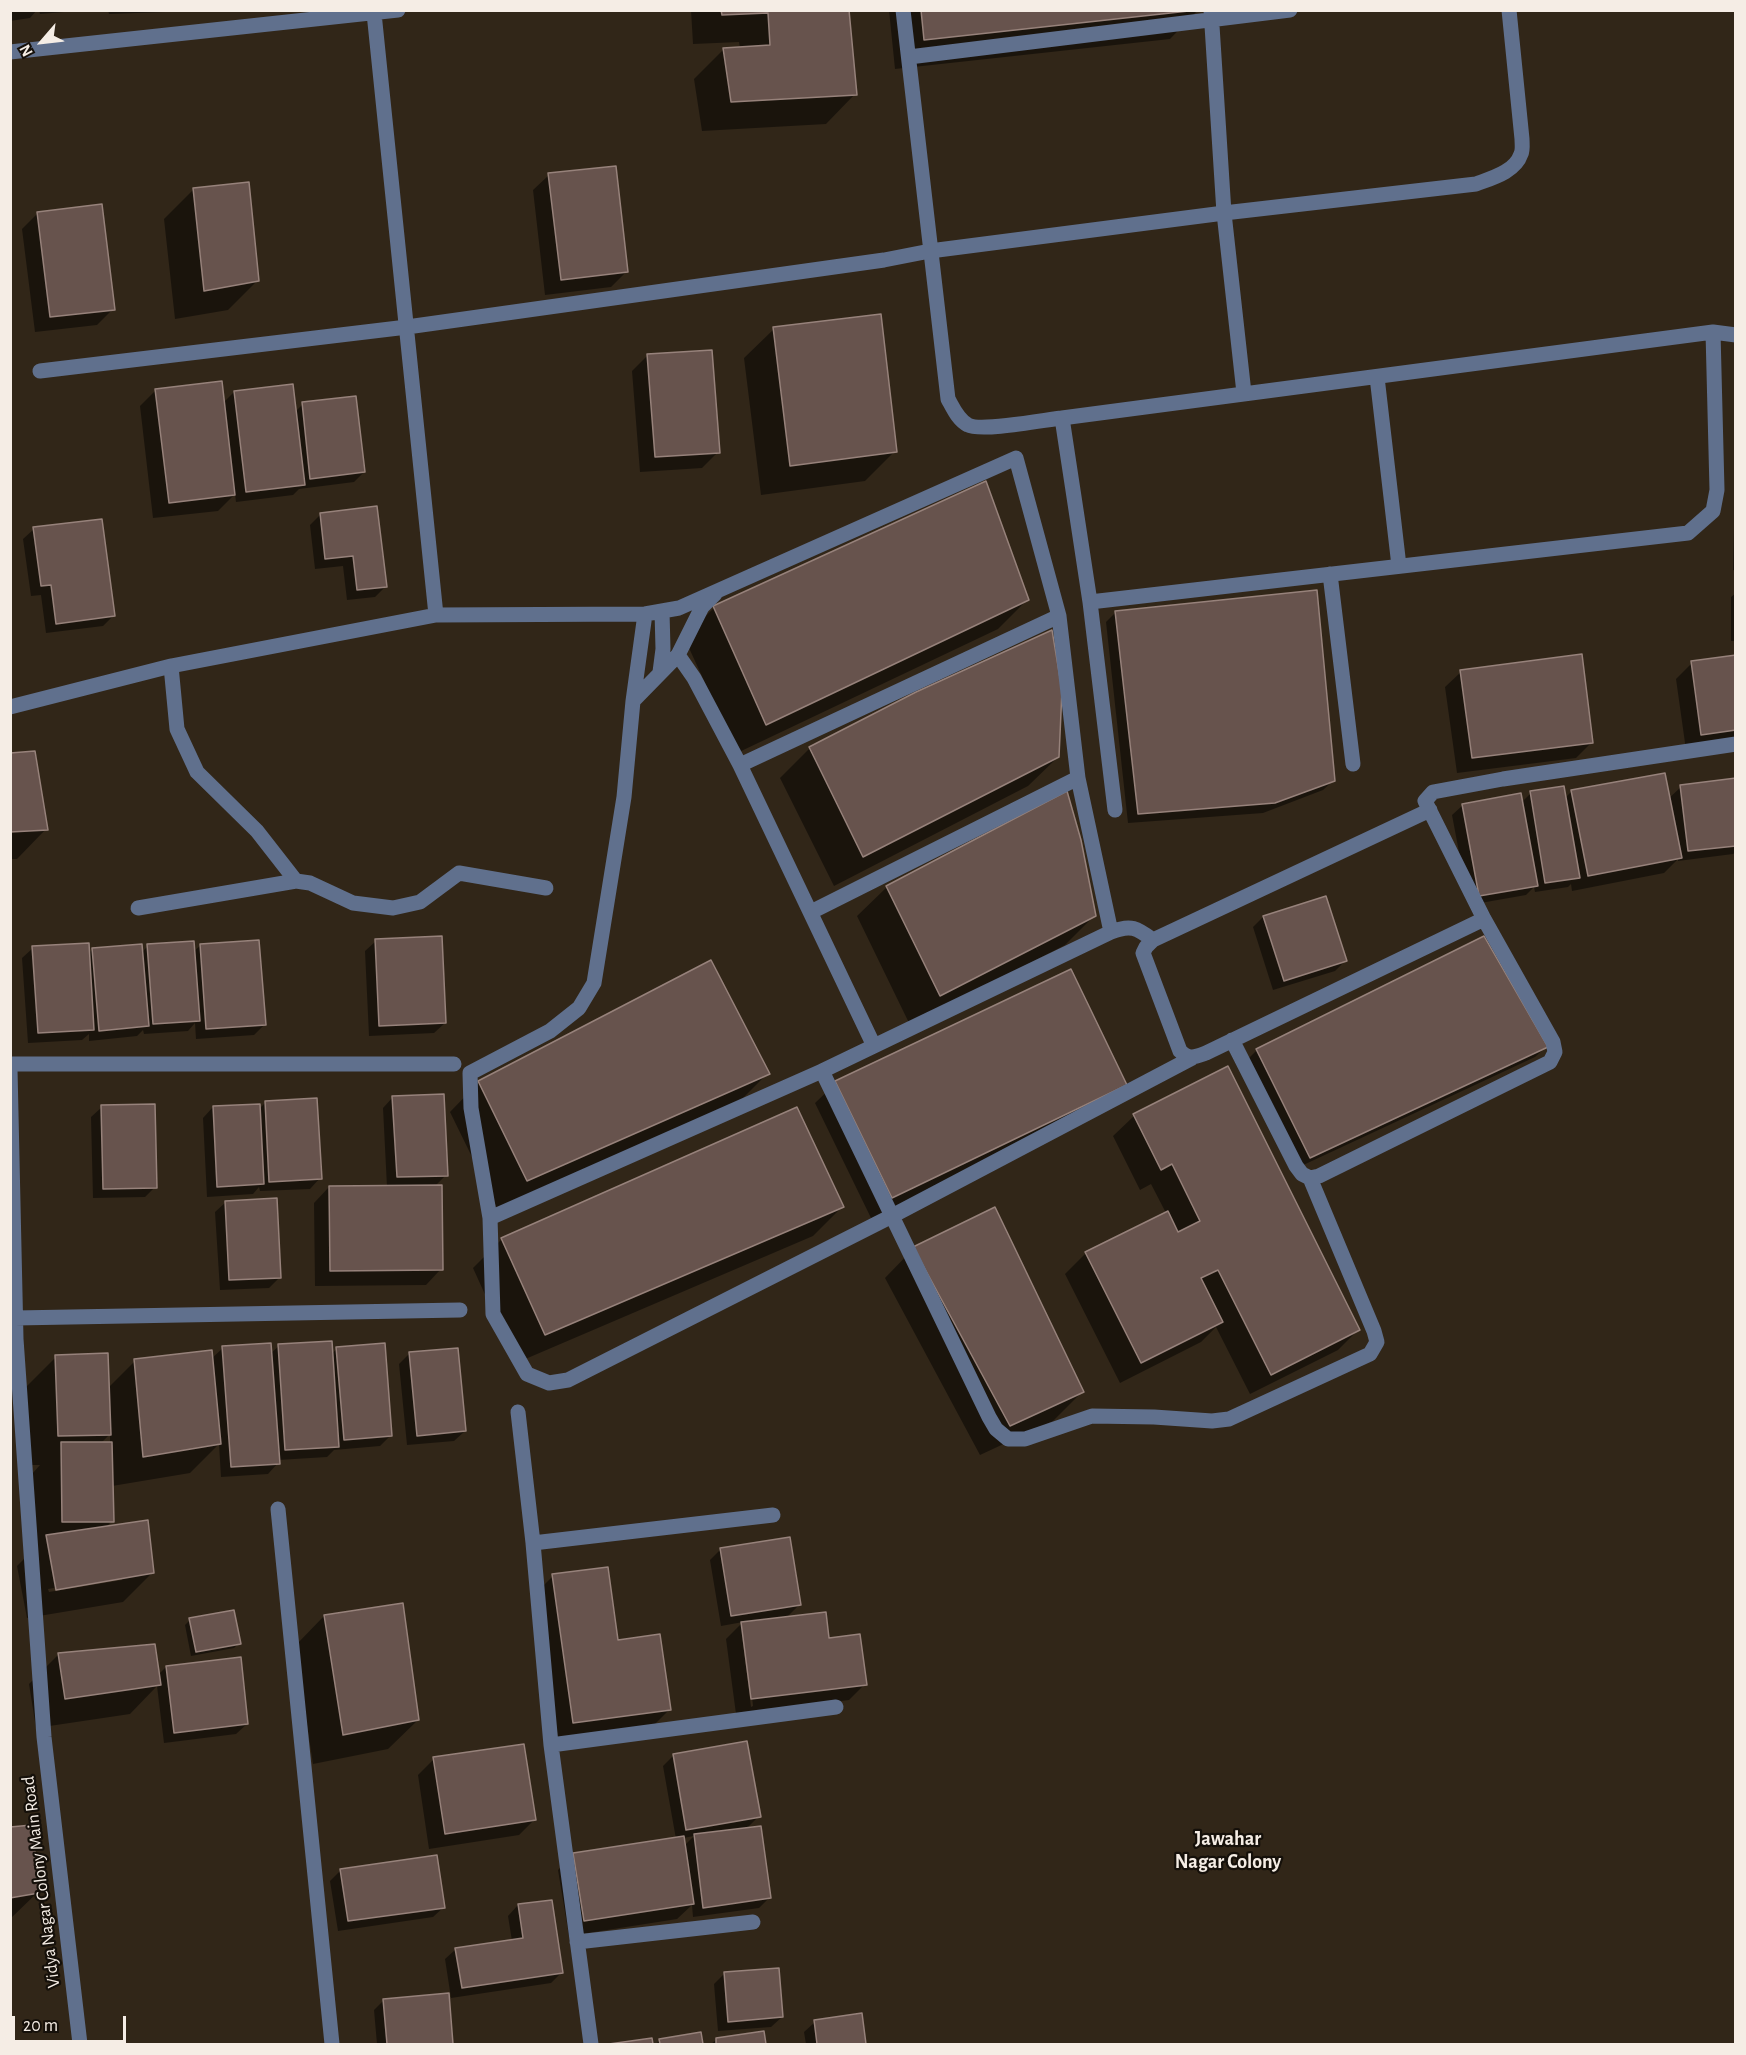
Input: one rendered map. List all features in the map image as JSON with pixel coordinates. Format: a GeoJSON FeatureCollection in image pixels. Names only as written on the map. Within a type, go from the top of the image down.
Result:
{"type":"FeatureCollection","features":[{"type":"Feature","properties":{"kind":"street"},"geometry":{"type":"LineString","coordinates":[[10,52],[398,10]]}},
{"type":"Feature","properties":{"kind":"street"},"geometry":{"type":"LineString","coordinates":[[903,10],[948,399],[957,415],[968,425],[984,428],[1713,332],[1736,335]]}},
{"type":"Feature","properties":{"kind":"street"},"geometry":{"type":"LineString","coordinates":[[909,57],[1211,15],[1290,10]]}},
{"type":"Feature","properties":{"kind":"street"},"geometry":{"type":"LineString","coordinates":[[40,371],[407,327],[930,252],[1224,213],[1476,183],[1493,178],[1513,166],[1521,154],[1522,139],[1509,10]]}},
{"type":"Feature","properties":{"kind":"street"},"geometry":{"type":"LineString","coordinates":[[374,13],[436,615]]}},
{"type":"Feature","properties":{"kind":"street"},"geometry":{"type":"LineString","coordinates":[[1211,15],[1224,213],[1244,393]]}},
{"type":"Feature","properties":{"kind":"street"},"geometry":{"type":"LineString","coordinates":[[1090,602],[1688,532],[1713,511],[1717,490],[1713,332]]}},
{"type":"Feature","properties":{"kind":"street"},"geometry":{"type":"LineString","coordinates":[[1377,377],[1399,566]]}},
{"type":"Feature","properties":{"kind":"street"},"geometry":{"type":"LineString","coordinates":[[1062,418],[1090,602],[1115,810]]}},
{"type":"Feature","properties":{"kind":"street"},"geometry":{"type":"LineString","coordinates":[[10,708],[171,666],[436,615],[645,615],[679,608],[1016,458],[1059,616],[1078,778],[1111,932]]}},
{"type":"Feature","properties":{"kind":"street"},"geometry":{"type":"LineString","coordinates":[[1330,574],[1353,764]]}},
{"type":"Feature","properties":{"kind":"street"},"geometry":{"type":"LineString","coordinates":[[633,700],[678,655],[702,607],[719,590]]}},
{"type":"Feature","properties":{"kind":"street"},"geometry":{"type":"LineString","coordinates":[[660,672],[663,649],[662,611]]}},
{"type":"Feature","properties":{"kind":"street"},"geometry":{"type":"LineString","coordinates":[[645,615],[633,700],[624,797],[594,983],[579,1008],[550,1031],[470,1073],[471,1108],[489,1218],[493,1314],[527,1374],[549,1383],[568,1380],[892,1216],[1192,1058],[1484,919]]}},
{"type":"Feature","properties":{"kind":"street"},"geometry":{"type":"LineString","coordinates":[[741,765],[1059,616]]}},
{"type":"Feature","properties":{"kind":"street"},"geometry":{"type":"LineString","coordinates":[[678,655],[694,678],[741,765],[874,1046]]}},
{"type":"Feature","properties":{"kind":"street"},"geometry":{"type":"LineString","coordinates":[[171,666],[177,729],[198,772],[257,831],[296,881]]}},
{"type":"Feature","properties":{"kind":"street"},"geometry":{"type":"LineString","coordinates":[[1232,1040],[1296,1166],[1302,1174],[1310,1178],[1319,1176],[1550,1062],[1555,1052],[1553,1042],[1484,919],[1425,801],[1433,792],[1503,779],[1736,744]]}},
{"type":"Feature","properties":{"kind":"street"},"geometry":{"type":"LineString","coordinates":[[811,912],[1078,778]]}},
{"type":"Feature","properties":{"kind":"street"},"geometry":{"type":"LineString","coordinates":[[1192,1058],[1180,1051],[1143,953],[1146,947],[1154,940],[1430,810]]}},
{"type":"Feature","properties":{"kind":"street"},"geometry":{"type":"LineString","coordinates":[[138,908],[296,881],[310,882],[353,903],[393,908],[420,902],[459,873],[546,888]]}},
{"type":"Feature","properties":{"kind":"street"},"geometry":{"type":"LineString","coordinates":[[489,1218],[822,1071],[1111,932],[1124,927],[1139,929],[1154,940]]}},
{"type":"Feature","properties":{"kind":"street"},"geometry":{"type":"LineString","coordinates":[[10,1067],[454,1064]]}},
{"type":"Feature","properties":{"kind":"street","name":"Vidya Nagar Colony Main Road"},"geometry":{"type":"LineString","coordinates":[[10,1067],[15,1318],[13,1340],[44,1737],[80,2044]]}},
{"type":"Feature","properties":{"kind":"street"},"geometry":{"type":"LineString","coordinates":[[822,1071],[996,1429],[1008,1439],[1025,1439],[1092,1416],[1212,1421],[1229,1419],[1370,1354],[1377,1342],[1374,1331],[1310,1178]]}},
{"type":"Feature","properties":{"kind":"street"},"geometry":{"type":"LineString","coordinates":[[15,1318],[460,1310]]}},
{"type":"Feature","properties":{"kind":"street"},"geometry":{"type":"LineString","coordinates":[[518,1412],[533,1543],[551,1745],[591,2044]]}},
{"type":"Feature","properties":{"kind":"street"},"geometry":{"type":"LineString","coordinates":[[278,1509],[332,2044]]}},
{"type":"Feature","properties":{"kind":"street"},"geometry":{"type":"LineString","coordinates":[[533,1543],[773,1515]]}},
{"type":"Feature","properties":{"kind":"street"},"geometry":{"type":"LineString","coordinates":[[551,1745],[836,1707]]}},
{"type":"Feature","properties":{"kind":"street"},"geometry":{"type":"LineString","coordinates":[[577,1942],[753,1922]]}},
{"type":"Feature","properties":{"kind":"building"},"geometry":{"type":"Polygon","coordinates":[[[721,10],[849,10],[857,95],[731,102],[723,48],[770,45],[768,13],[722,15],[721,10]]]}},
{"type":"Feature","properties":{"kind":"building"},"geometry":{"type":"Polygon","coordinates":[[[921,10],[1198,10],[924,40],[921,10]]]}},
{"type":"Feature","properties":{"kind":"building"},"geometry":{"type":"Polygon","coordinates":[[[616,166],[628,272],[561,280],[548,173],[616,166]]]}},
{"type":"Feature","properties":{"kind":"building"},"geometry":{"type":"Polygon","coordinates":[[[249,182],[259,281],[204,291],[193,188],[249,182]]]}},
{"type":"Feature","properties":{"kind":"building"},"geometry":{"type":"Polygon","coordinates":[[[102,204],[115,310],[50,317],[37,212],[102,204]]]}},
{"type":"Feature","properties":{"kind":"building"},"geometry":{"type":"Polygon","coordinates":[[[881,314],[897,452],[790,466],[773,327],[881,314]]]}},
{"type":"Feature","properties":{"kind":"building"},"geometry":{"type":"Polygon","coordinates":[[[712,350],[720,453],[655,457],[647,354],[712,350]]]}},
{"type":"Feature","properties":{"kind":"building"},"geometry":{"type":"Polygon","coordinates":[[[222,381],[235,495],[169,503],[155,389],[222,381]]]}},
{"type":"Feature","properties":{"kind":"building"},"geometry":{"type":"Polygon","coordinates":[[[293,384],[305,485],[246,492],[234,391],[293,384]]]}},
{"type":"Feature","properties":{"kind":"building"},"geometry":{"type":"Polygon","coordinates":[[[356,396],[365,472],[310,479],[302,402],[356,396]]]}},
{"type":"Feature","properties":{"kind":"building"},"geometry":{"type":"Polygon","coordinates":[[[986,481],[1029,600],[766,725],[713,606],[986,481]]]}},
{"type":"Feature","properties":{"kind":"building"},"geometry":{"type":"Polygon","coordinates":[[[377,506],[387,587],[357,590],[353,556],[325,559],[320,513],[377,506]]]}},
{"type":"Feature","properties":{"kind":"building"},"geometry":{"type":"Polygon","coordinates":[[[102,519],[115,616],[56,624],[51,585],[41,586],[33,527],[102,519]]]}},
{"type":"Feature","properties":{"kind":"building"},"geometry":{"type":"Polygon","coordinates":[[[1317,590],[1335,781],[1275,803],[1138,814],[1115,611],[1317,590]]]}},
{"type":"Feature","properties":{"kind":"building"},"geometry":{"type":"Polygon","coordinates":[[[1052,630],[1062,690],[1059,757],[863,857],[809,747],[916,692],[1052,630]]]}},
{"type":"Feature","properties":{"kind":"building"},"geometry":{"type":"Polygon","coordinates":[[[1582,654],[1593,743],[1472,758],[1460,670],[1582,654]]]}},
{"type":"Feature","properties":{"kind":"building"},"geometry":{"type":"Polygon","coordinates":[[[1736,655],[1736,730],[1701,735],[1691,661],[1736,655]]]}},
{"type":"Feature","properties":{"kind":"building"},"geometry":{"type":"Polygon","coordinates":[[[35,751],[48,830],[10,832],[10,753],[35,751]]]}},
{"type":"Feature","properties":{"kind":"building"},"geometry":{"type":"Polygon","coordinates":[[[1665,773],[1682,858],[1588,876],[1571,790],[1665,773]]]}},
{"type":"Feature","properties":{"kind":"building"},"geometry":{"type":"Polygon","coordinates":[[[1736,778],[1736,846],[1688,851],[1680,785],[1736,778]]]}},
{"type":"Feature","properties":{"kind":"building"},"geometry":{"type":"Polygon","coordinates":[[[1564,786],[1580,878],[1545,883],[1530,791],[1564,786]]]}},
{"type":"Feature","properties":{"kind":"building"},"geometry":{"type":"Polygon","coordinates":[[[1067,791],[1081,840],[1096,916],[940,996],[886,886],[1067,791]]]}},
{"type":"Feature","properties":{"kind":"building"},"geometry":{"type":"Polygon","coordinates":[[[1521,793],[1538,886],[1479,896],[1462,804],[1521,793]]]}},
{"type":"Feature","properties":{"kind":"building"},"geometry":{"type":"Polygon","coordinates":[[[1326,896],[1347,961],[1284,981],[1263,916],[1326,896]]]}},
{"type":"Feature","properties":{"kind":"building"},"geometry":{"type":"Polygon","coordinates":[[[442,936],[446,1023],[379,1026],[375,939],[442,936]]]}},
{"type":"Feature","properties":{"kind":"building"},"geometry":{"type":"Polygon","coordinates":[[[1484,936],[1548,1047],[1310,1158],[1256,1049],[1484,936]]]}},
{"type":"Feature","properties":{"kind":"building"},"geometry":{"type":"Polygon","coordinates":[[[259,940],[266,1025],[206,1029],[200,944],[259,940]]]}},
{"type":"Feature","properties":{"kind":"building"},"geometry":{"type":"Polygon","coordinates":[[[194,941],[200,1021],[153,1024],[147,944],[194,941]]]}},
{"type":"Feature","properties":{"kind":"building"},"geometry":{"type":"Polygon","coordinates":[[[89,943],[94,1030],[38,1033],[32,946],[89,943]]]}},
{"type":"Feature","properties":{"kind":"building"},"geometry":{"type":"Polygon","coordinates":[[[142,944],[149,1026],[99,1031],[92,948],[142,944]]]}},
{"type":"Feature","properties":{"kind":"building"},"geometry":{"type":"Polygon","coordinates":[[[711,960],[770,1074],[527,1181],[478,1081],[711,960]]]}},
{"type":"Feature","properties":{"kind":"building"},"geometry":{"type":"Polygon","coordinates":[[[1071,969],[1127,1085],[892,1198],[835,1081],[1071,969]]]}},
{"type":"Feature","properties":{"kind":"building"},"geometry":{"type":"Polygon","coordinates":[[[1228,1066],[1360,1330],[1271,1375],[1218,1270],[1201,1278],[1223,1322],[1141,1363],[1085,1252],[1168,1211],[1178,1232],[1200,1221],[1172,1164],[1161,1170],[1133,1114],[1228,1066]]]}},
{"type":"Feature","properties":{"kind":"building"},"geometry":{"type":"Polygon","coordinates":[[[444,1094],[448,1176],[397,1177],[392,1096],[444,1094]]]}},
{"type":"Feature","properties":{"kind":"building"},"geometry":{"type":"Polygon","coordinates":[[[317,1098],[322,1179],[269,1182],[265,1101],[317,1098]]]}},
{"type":"Feature","properties":{"kind":"building"},"geometry":{"type":"Polygon","coordinates":[[[155,1104],[157,1188],[103,1189],[101,1105],[155,1104]]]}},
{"type":"Feature","properties":{"kind":"building"},"geometry":{"type":"Polygon","coordinates":[[[260,1104],[264,1184],[217,1187],[213,1106],[260,1104]]]}},
{"type":"Feature","properties":{"kind":"building"},"geometry":{"type":"Polygon","coordinates":[[[797,1107],[844,1207],[545,1335],[501,1238],[797,1107]]]}},
{"type":"Feature","properties":{"kind":"building"},"geometry":{"type":"Polygon","coordinates":[[[442,1185],[443,1270],[330,1271],[329,1186],[442,1185]]]}},
{"type":"Feature","properties":{"kind":"building"},"geometry":{"type":"Polygon","coordinates":[[[277,1198],[281,1278],[229,1280],[225,1201],[277,1198]]]}},
{"type":"Feature","properties":{"kind":"building"},"geometry":{"type":"Polygon","coordinates":[[[995,1207],[1084,1392],[1010,1426],[913,1247],[995,1207]]]}},
{"type":"Feature","properties":{"kind":"building"},"geometry":{"type":"Polygon","coordinates":[[[332,1341],[339,1447],[285,1450],[278,1344],[332,1341]]]}},
{"type":"Feature","properties":{"kind":"building"},"geometry":{"type":"Polygon","coordinates":[[[271,1343],[280,1464],[231,1467],[222,1346],[271,1343]]]}},
{"type":"Feature","properties":{"kind":"building"},"geometry":{"type":"Polygon","coordinates":[[[385,1343],[392,1436],[344,1440],[336,1347],[385,1343]]]}},
{"type":"Feature","properties":{"kind":"building"},"geometry":{"type":"Polygon","coordinates":[[[458,1348],[466,1431],[417,1436],[409,1352],[458,1348]]]}},
{"type":"Feature","properties":{"kind":"building"},"geometry":{"type":"Polygon","coordinates":[[[212,1350],[221,1444],[143,1457],[134,1359],[212,1350]]]}},
{"type":"Feature","properties":{"kind":"building"},"geometry":{"type":"Polygon","coordinates":[[[108,1353],[111,1435],[58,1436],[55,1355],[108,1353]]]}},
{"type":"Feature","properties":{"kind":"building"},"geometry":{"type":"Polygon","coordinates":[[[61,1442],[112,1442],[114,1522],[62,1522],[61,1442]]]}},
{"type":"Feature","properties":{"kind":"building"},"geometry":{"type":"Polygon","coordinates":[[[148,1520],[154,1573],[56,1590],[46,1535],[148,1520]]]}},
{"type":"Feature","properties":{"kind":"building"},"geometry":{"type":"Polygon","coordinates":[[[790,1537],[801,1605],[731,1616],[720,1548],[790,1537]]]}},
{"type":"Feature","properties":{"kind":"building"},"geometry":{"type":"Polygon","coordinates":[[[608,1567],[618,1640],[660,1634],[671,1710],[573,1723],[552,1574],[608,1567]]]}},
{"type":"Feature","properties":{"kind":"building"},"geometry":{"type":"Polygon","coordinates":[[[403,1603],[419,1720],[343,1735],[324,1615],[403,1603]]]}},
{"type":"Feature","properties":{"kind":"building"},"geometry":{"type":"Polygon","coordinates":[[[234,1610],[241,1644],[196,1652],[189,1618],[234,1610]]]}},
{"type":"Feature","properties":{"kind":"building"},"geometry":{"type":"Polygon","coordinates":[[[826,1612],[829,1638],[860,1634],[867,1685],[751,1699],[741,1622],[826,1612]]]}},
{"type":"Feature","properties":{"kind":"building"},"geometry":{"type":"Polygon","coordinates":[[[155,1644],[161,1685],[65,1699],[58,1653],[155,1644]]]}},
{"type":"Feature","properties":{"kind":"building"},"geometry":{"type":"Polygon","coordinates":[[[241,1657],[248,1724],[174,1733],[166,1666],[241,1657]]]}},
{"type":"Feature","properties":{"kind":"building"},"geometry":{"type":"Polygon","coordinates":[[[747,1741],[761,1817],[686,1830],[673,1754],[747,1741]]]}},
{"type":"Feature","properties":{"kind":"building"},"geometry":{"type":"Polygon","coordinates":[[[524,1744],[536,1820],[445,1834],[433,1757],[524,1744]]]}},
{"type":"Feature","properties":{"kind":"building"},"geometry":{"type":"Polygon","coordinates":[[[32,1825],[39,1893],[10,1898],[10,1827],[32,1825]]]}},
{"type":"Feature","properties":{"kind":"building"},"geometry":{"type":"Polygon","coordinates":[[[761,1826],[771,1898],[703,1908],[694,1834],[761,1826]]]}},
{"type":"Feature","properties":{"kind":"building"},"geometry":{"type":"Polygon","coordinates":[[[684,1836],[694,1904],[584,1921],[573,1853],[684,1836]]]}},
{"type":"Feature","properties":{"kind":"building"},"geometry":{"type":"Polygon","coordinates":[[[437,1855],[445,1908],[348,1921],[340,1869],[437,1855]]]}},
{"type":"Feature","properties":{"kind":"building"},"geometry":{"type":"Polygon","coordinates":[[[552,1900],[563,1973],[462,1988],[455,1948],[523,1938],[518,1904],[552,1900]]]}},
{"type":"Feature","properties":{"kind":"building"},"geometry":{"type":"Polygon","coordinates":[[[779,1968],[783,2017],[728,2022],[724,1972],[779,1968]]]}},
{"type":"Feature","properties":{"kind":"building"},"geometry":{"type":"Polygon","coordinates":[[[449,1993],[453,2044],[387,2044],[383,1999],[449,1993]]]}},
{"type":"Feature","properties":{"kind":"building"},"geometry":{"type":"Polygon","coordinates":[[[862,2013],[866,2044],[817,2044],[814,2020],[862,2013]]]}},
{"type":"Feature","properties":{"kind":"building"},"geometry":{"type":"Polygon","coordinates":[[[764,2031],[766,2044],[716,2044],[716,2038],[764,2031]]]}},
{"type":"Feature","properties":{"kind":"building"},"geometry":{"type":"Polygon","coordinates":[[[701,2032],[703,2044],[660,2044],[659,2039],[701,2032]]]}},
{"type":"Feature","properties":{"kind":"building"},"geometry":{"type":"Polygon","coordinates":[[[652,2038],[653,2044],[609,2044],[652,2038]]]}},
{"type":"Feature","properties":{"kind":"district","name":"Jawahar Nagar Colony"},"geometry":{"type":"Point","coordinates":[1228,1850]}}]}
